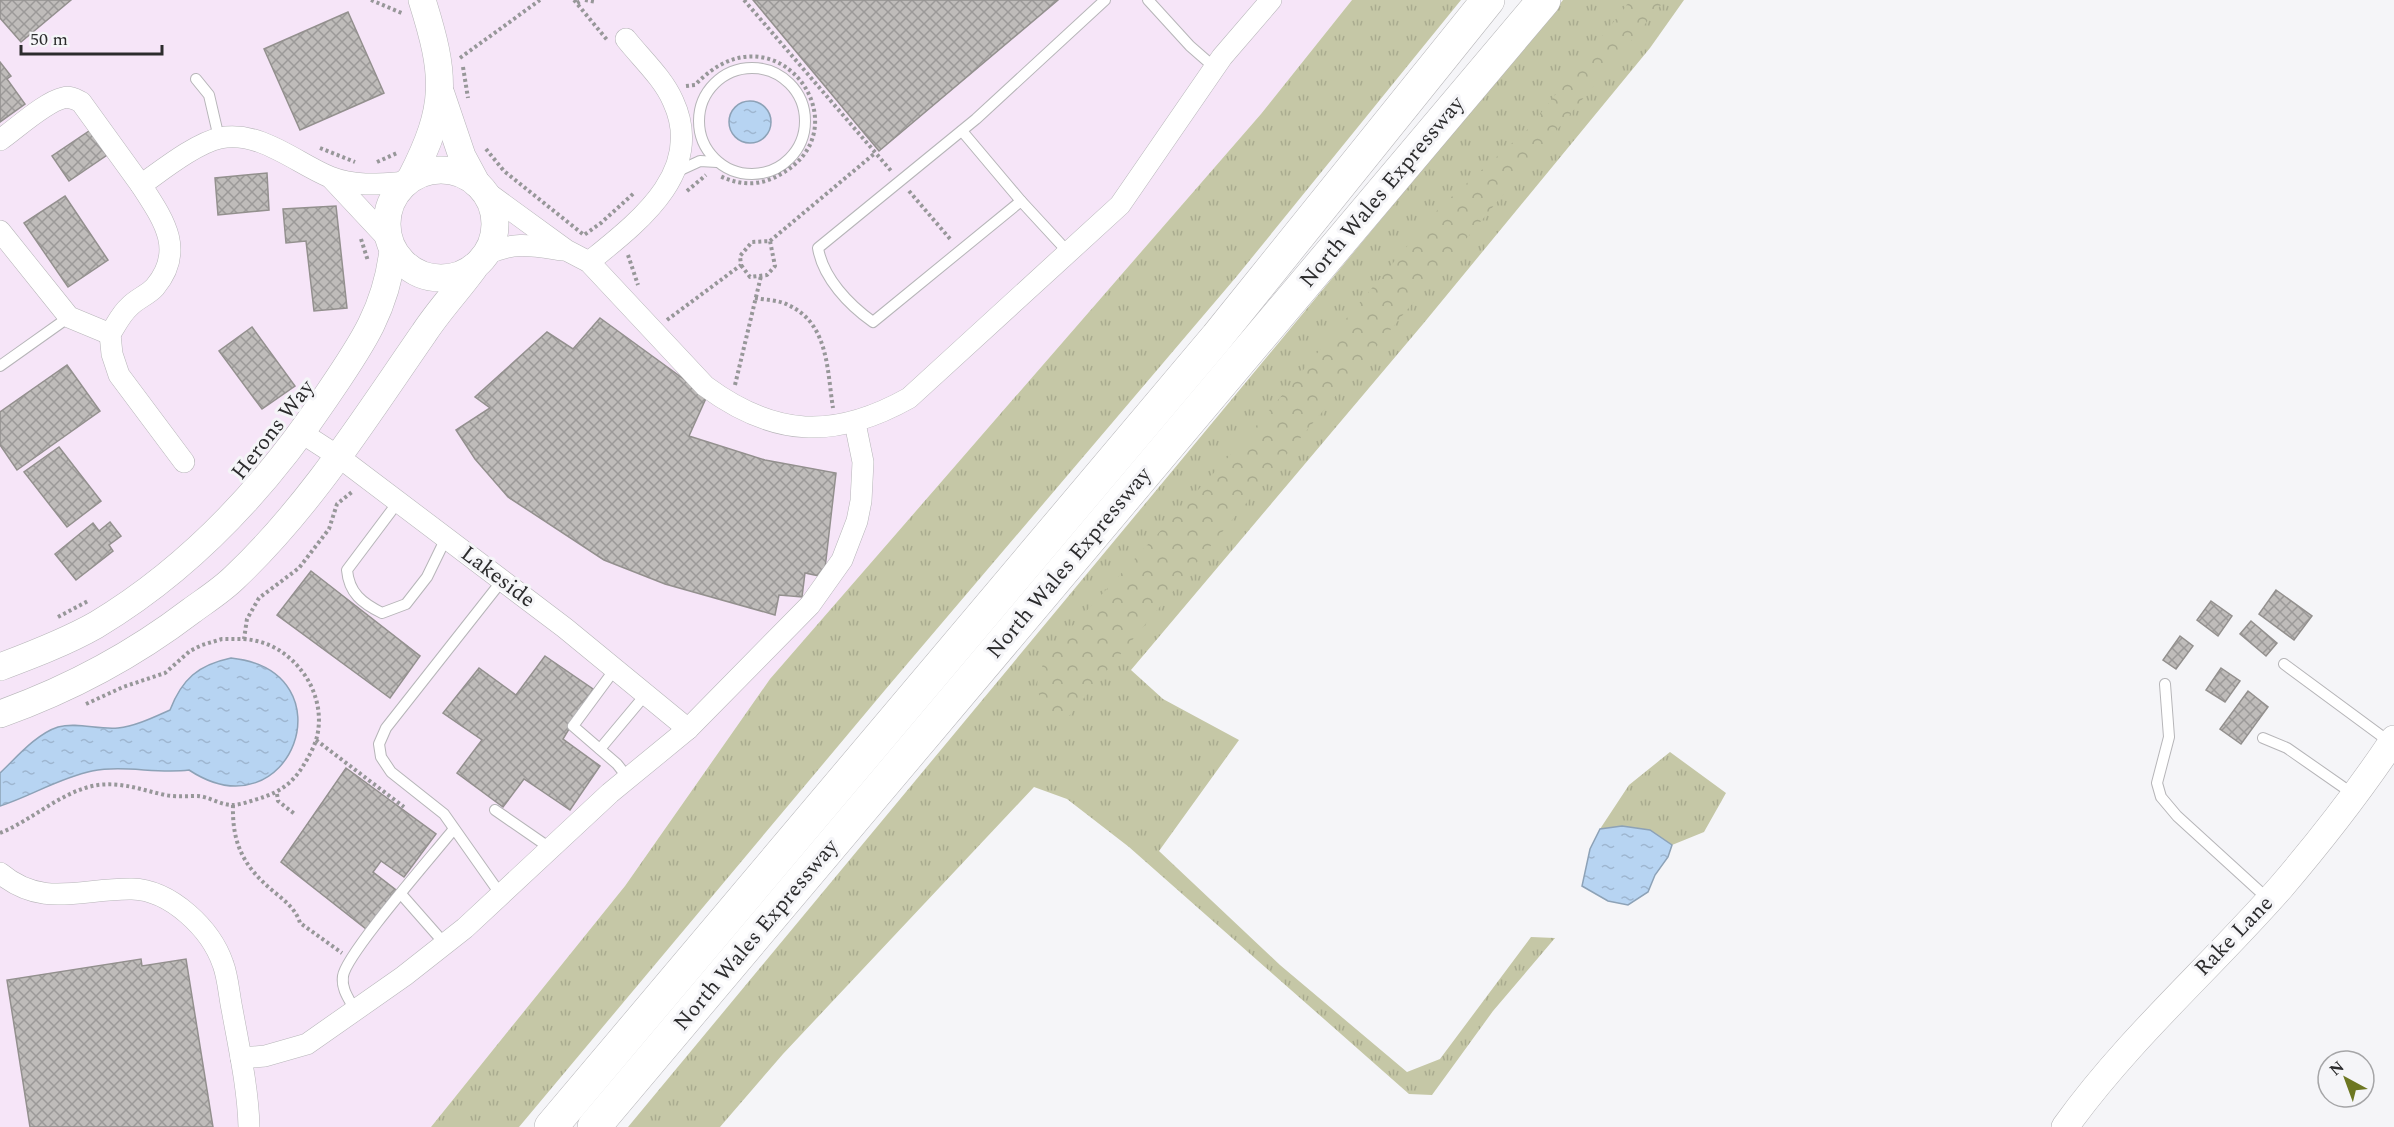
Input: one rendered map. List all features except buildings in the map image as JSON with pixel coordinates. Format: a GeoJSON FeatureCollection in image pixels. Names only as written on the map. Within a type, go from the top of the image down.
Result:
{"type":"FeatureCollection","features":[{"type":"Feature","properties":{"kind":"highway","name":"North Wales Expressway"},"geometry":{"type":"LineString","coordinates":[[551,1127],[1217,337],[1488,0]]}},
{"type":"Feature","properties":{"kind":"highway","name":"North Wales Expressway"},"geometry":{"type":"LineString","coordinates":[[594,1127],[1544,0]]}},
{"type":"Feature","properties":{"kind":"street"},"geometry":{"type":"LineString","coordinates":[[141,185],[179,158],[219,138],[243,139],[264,144],[331,178],[355,184],[409,180],[432,170],[444,169],[463,174],[566,250],[589,262],[705,386],[727,402],[756,417],[791,426],[845,424],[884,412],[909,398],[1120,205],[1214,67],[1271,0]]}},
{"type":"Feature","properties":{"kind":"street"},"geometry":{"type":"LineString","coordinates":[[0,714],[51,696],[111,666],[162,633],[233,579],[292,518],[339,457],[426,329],[493,240],[496,219],[462,156],[448,73],[413,11]]}},
{"type":"Feature","properties":{"kind":"street"},"geometry":{"type":"LineString","coordinates":[[589,262],[630,228],[663,194],[674,173],[680,146],[680,121],[673,100],[626,39]]}},
{"type":"Feature","properties":{"kind":"street"},"geometry":{"type":"LineString","coordinates":[[391,245],[388,210],[393,198],[409,180],[429,141],[448,73]]}},
{"type":"Feature","properties":{"kind":"street"},"geometry":{"type":"LineString","coordinates":[[0,140],[61,98],[70,97],[81,102],[141,185],[167,227],[171,249],[166,270],[154,288],[128,307],[110,334],[112,354],[119,375],[184,462]]}},
{"type":"Feature","properties":{"kind":"street"},"geometry":{"type":"LineString","coordinates":[[331,178],[414,271],[434,278],[451,277],[503,246],[519,243],[566,250]]}},
{"type":"Feature","properties":{"kind":"street"},"geometry":{"type":"LineString","coordinates":[[0,231],[69,317],[110,334]]}},
{"type":"Feature","properties":{"kind":"street","name":"Herons Way"},"geometry":{"type":"LineString","coordinates":[[0,667],[95,626],[160,581],[212,538],[257,490],[302,433],[362,344],[384,298],[391,245]]}},
{"type":"Feature","properties":{"kind":"street"},"geometry":{"type":"LineString","coordinates":[[241,1058],[265,1056],[307,1044],[445,944],[628,778],[688,729],[810,605],[842,560],[852,538],[861,501],[863,462],[845,424]]}},
{"type":"Feature","properties":{"kind":"street","name":"Lakeside"},"geometry":{"type":"LineString","coordinates":[[302,433],[339,457],[500,579],[688,729]]}},
{"type":"Feature","properties":{"kind":"street","name":"Rake Lane"},"geometry":{"type":"LineString","coordinates":[[2065,1127],[2107,1074],[2158,1017],[2269,900],[2393,741]]}},
{"type":"Feature","properties":{"kind":"street"},"geometry":{"type":"LineString","coordinates":[[0,873],[18,886],[41,894],[134,889],[164,898],[202,927],[223,964],[241,1058],[249,1127]]}},
{"type":"Feature","properties":{"kind":"lane"},"geometry":{"type":"LineString","coordinates":[[1021,201],[873,322],[854,309],[820,264],[818,248],[962,131],[1105,0]]}},
{"type":"Feature","properties":{"kind":"lane"},"geometry":{"type":"LineString","coordinates":[[1148,0],[1190,46],[1214,67]]}},
{"type":"Feature","properties":{"kind":"lane"},"geometry":{"type":"LineString","coordinates":[[680,121],[725,75],[741,69],[757,68],[773,72],[787,81],[797,94],[804,109],[805,126],[801,142],[792,156],[779,167],[764,173],[748,174],[732,171],[709,154],[700,133],[700,110],[703,99]]}},
{"type":"Feature","properties":{"kind":"lane"},"geometry":{"type":"LineString","coordinates":[[196,79],[209,95],[219,138]]}},
{"type":"Feature","properties":{"kind":"lane"},"geometry":{"type":"LineString","coordinates":[[962,131],[1068,252]]}},
{"type":"Feature","properties":{"kind":"lane"},"geometry":{"type":"LineString","coordinates":[[674,173],[686,165],[700,161],[717,162]]}},
{"type":"Feature","properties":{"kind":"lane"},"geometry":{"type":"LineString","coordinates":[[0,366],[69,317]]}},
{"type":"Feature","properties":{"kind":"lane"},"geometry":{"type":"LineString","coordinates":[[398,502],[346,570],[350,587],[365,604],[382,613],[406,604],[427,577],[446,538]]}},
{"type":"Feature","properties":{"kind":"lane"},"geometry":{"type":"LineString","coordinates":[[500,579],[497,587],[386,728],[379,744],[381,757],[390,772],[444,814],[453,830],[501,895]]}},
{"type":"Feature","properties":{"kind":"lane"},"geometry":{"type":"LineString","coordinates":[[2284,664],[2393,741]]}},
{"type":"Feature","properties":{"kind":"lane"},"geometry":{"type":"LineString","coordinates":[[615,669],[573,726],[600,749],[628,778]]}},
{"type":"Feature","properties":{"kind":"lane"},"geometry":{"type":"LineString","coordinates":[[2164,684],[2169,737],[2157,783],[2161,797],[2177,816],[2269,900]]}},
{"type":"Feature","properties":{"kind":"lane"},"geometry":{"type":"LineString","coordinates":[[600,749],[646,694]]}},
{"type":"Feature","properties":{"kind":"lane"},"geometry":{"type":"LineString","coordinates":[[2263,738],[2287,748],[2353,794]]}},
{"type":"Feature","properties":{"kind":"lane"},"geometry":{"type":"LineString","coordinates":[[495,810],[550,849]]}},
{"type":"Feature","properties":{"kind":"lane"},"geometry":{"type":"LineString","coordinates":[[355,1010],[343,988],[343,974],[351,959],[453,830]]}},
{"type":"Feature","properties":{"kind":"lane"},"geometry":{"type":"LineString","coordinates":[[401,894],[445,944]]}},
{"type":"Feature","properties":{"kind":"path"},"geometry":{"type":"LineString","coordinates":[[371,0],[413,11]]}},
{"type":"Feature","properties":{"kind":"path"},"geometry":{"type":"LineString","coordinates":[[468,103],[448,73],[540,0]]}},
{"type":"Feature","properties":{"kind":"path"},"geometry":{"type":"LineString","coordinates":[[577,3],[584,0],[596,2]]}},
{"type":"Feature","properties":{"kind":"path"},"geometry":{"type":"LineString","coordinates":[[744,0],[874,154],[960,250]]}},
{"type":"Feature","properties":{"kind":"path"},"geometry":{"type":"LineString","coordinates":[[798,75],[803,71]]}},
{"type":"Feature","properties":{"kind":"path"},"geometry":{"type":"LineString","coordinates":[[482,145],[504,171],[584,235],[601,223],[640,187]]}},
{"type":"Feature","properties":{"kind":"path"},"geometry":{"type":"LineString","coordinates":[[315,146],[364,163]]}},
{"type":"Feature","properties":{"kind":"path"},"geometry":{"type":"LineString","coordinates":[[371,163],[394,156],[402,147]]}},
{"type":"Feature","properties":{"kind":"path"},"geometry":{"type":"LineString","coordinates":[[770,242],[775,266],[767,275],[750,277],[741,265],[740,256],[752,242],[770,242],[874,154]]}},
{"type":"Feature","properties":{"kind":"path"},"geometry":{"type":"LineString","coordinates":[[356,230],[365,249],[369,269]]}},
{"type":"Feature","properties":{"kind":"path"},"geometry":{"type":"LineString","coordinates":[[654,330],[741,265]]}},
{"type":"Feature","properties":{"kind":"path"},"geometry":{"type":"LineString","coordinates":[[734,392],[761,276]]}},
{"type":"Feature","properties":{"kind":"path"},"geometry":{"type":"LineString","coordinates":[[755,298],[787,304],[804,315],[817,332],[845,424]]}},
{"type":"Feature","properties":{"kind":"path"},"geometry":{"type":"LineString","coordinates":[[48,622],[90,600]]}},
{"type":"Feature","properties":{"kind":"path"},"geometry":{"type":"LineString","coordinates":[[0,833],[20,826],[72,794],[94,786],[114,783],[181,798],[199,796],[233,805],[277,794],[296,776],[316,740],[319,708],[312,685],[298,666],[262,640],[244,639]]}},
{"type":"Feature","properties":{"kind":"path"},"geometry":{"type":"LineString","coordinates":[[316,740],[404,807]]}},
{"type":"Feature","properties":{"kind":"path"},"geometry":{"type":"LineString","coordinates":[[277,794],[278,801],[296,814]]}},
{"type":"Feature","properties":{"kind":"path"},"geometry":{"type":"LineString","coordinates":[[233,805],[232,829],[240,854],[266,884],[298,914],[300,923],[351,959]]}},
{"type":"Feature","properties":{"kind":"shaded area"},"geometry":{"type":"Polygon","coordinates":[[[0,0],[1352,0],[1261,114],[770,679],[625,886],[431,1127],[0,1127],[0,0]]]}},
{"type":"Feature","properties":{"kind":"green space"},"geometry":{"type":"Polygon","coordinates":[[[1352,0],[1461,0],[1237,276],[885,690],[519,1127],[431,1127],[625,886],[770,679],[1261,114],[1352,0]]]}},
{"type":"Feature","properties":{"kind":"green space"},"geometry":{"type":"Polygon","coordinates":[[[1563,0],[1684,0],[1650,48],[1423,324],[1131,670],[1163,699],[1239,740],[1159,851],[1280,965],[1407,1072],[1440,1059],[1531,937],[1555,938],[1493,1011],[1432,1095],[1409,1094],[1129,847],[1067,799],[1034,787],[783,1054],[720,1127],[628,1127],[1563,0]]]}},
{"type":"Feature","properties":{"kind":"green space"},"geometry":{"type":"Polygon","coordinates":[[[1631,0],[1665,0],[1069,716],[1058,716],[1045,710],[1038,690],[1038,676],[1056,644],[1246,438],[1440,207],[1529,128],[1631,0]]]}},
{"type":"Feature","properties":{"kind":"green space"},"geometry":{"type":"Polygon","coordinates":[[[1670,752],[1726,793],[1704,832],[1672,845],[1638,828],[1600,829],[1629,785],[1670,752]]]}},
{"type":"Feature","properties":{"kind":"water"},"geometry":{"type":"Polygon","coordinates":[[[750,101],[758,102],[765,107],[770,114],[770,130],[765,137],[758,142],[750,143],[742,142],[735,137],[730,130],[729,122],[730,114],[735,107],[742,102],[750,101]]]}},
{"type":"Feature","properties":{"kind":"water"},"geometry":{"type":"Polygon","coordinates":[[[231,658],[268,669],[290,690],[298,717],[294,744],[279,767],[256,783],[225,785],[189,770],[104,769],[68,778],[0,806],[0,773],[42,735],[58,727],[118,728],[151,718],[170,710],[180,690],[200,669],[231,658]]]}},
{"type":"Feature","properties":{"kind":"water"},"geometry":{"type":"Polygon","coordinates":[[[1622,826],[1650,830],[1672,845],[1668,857],[1655,875],[1648,892],[1628,905],[1608,901],[1582,886],[1590,849],[1600,829],[1622,826]]]}}]}
